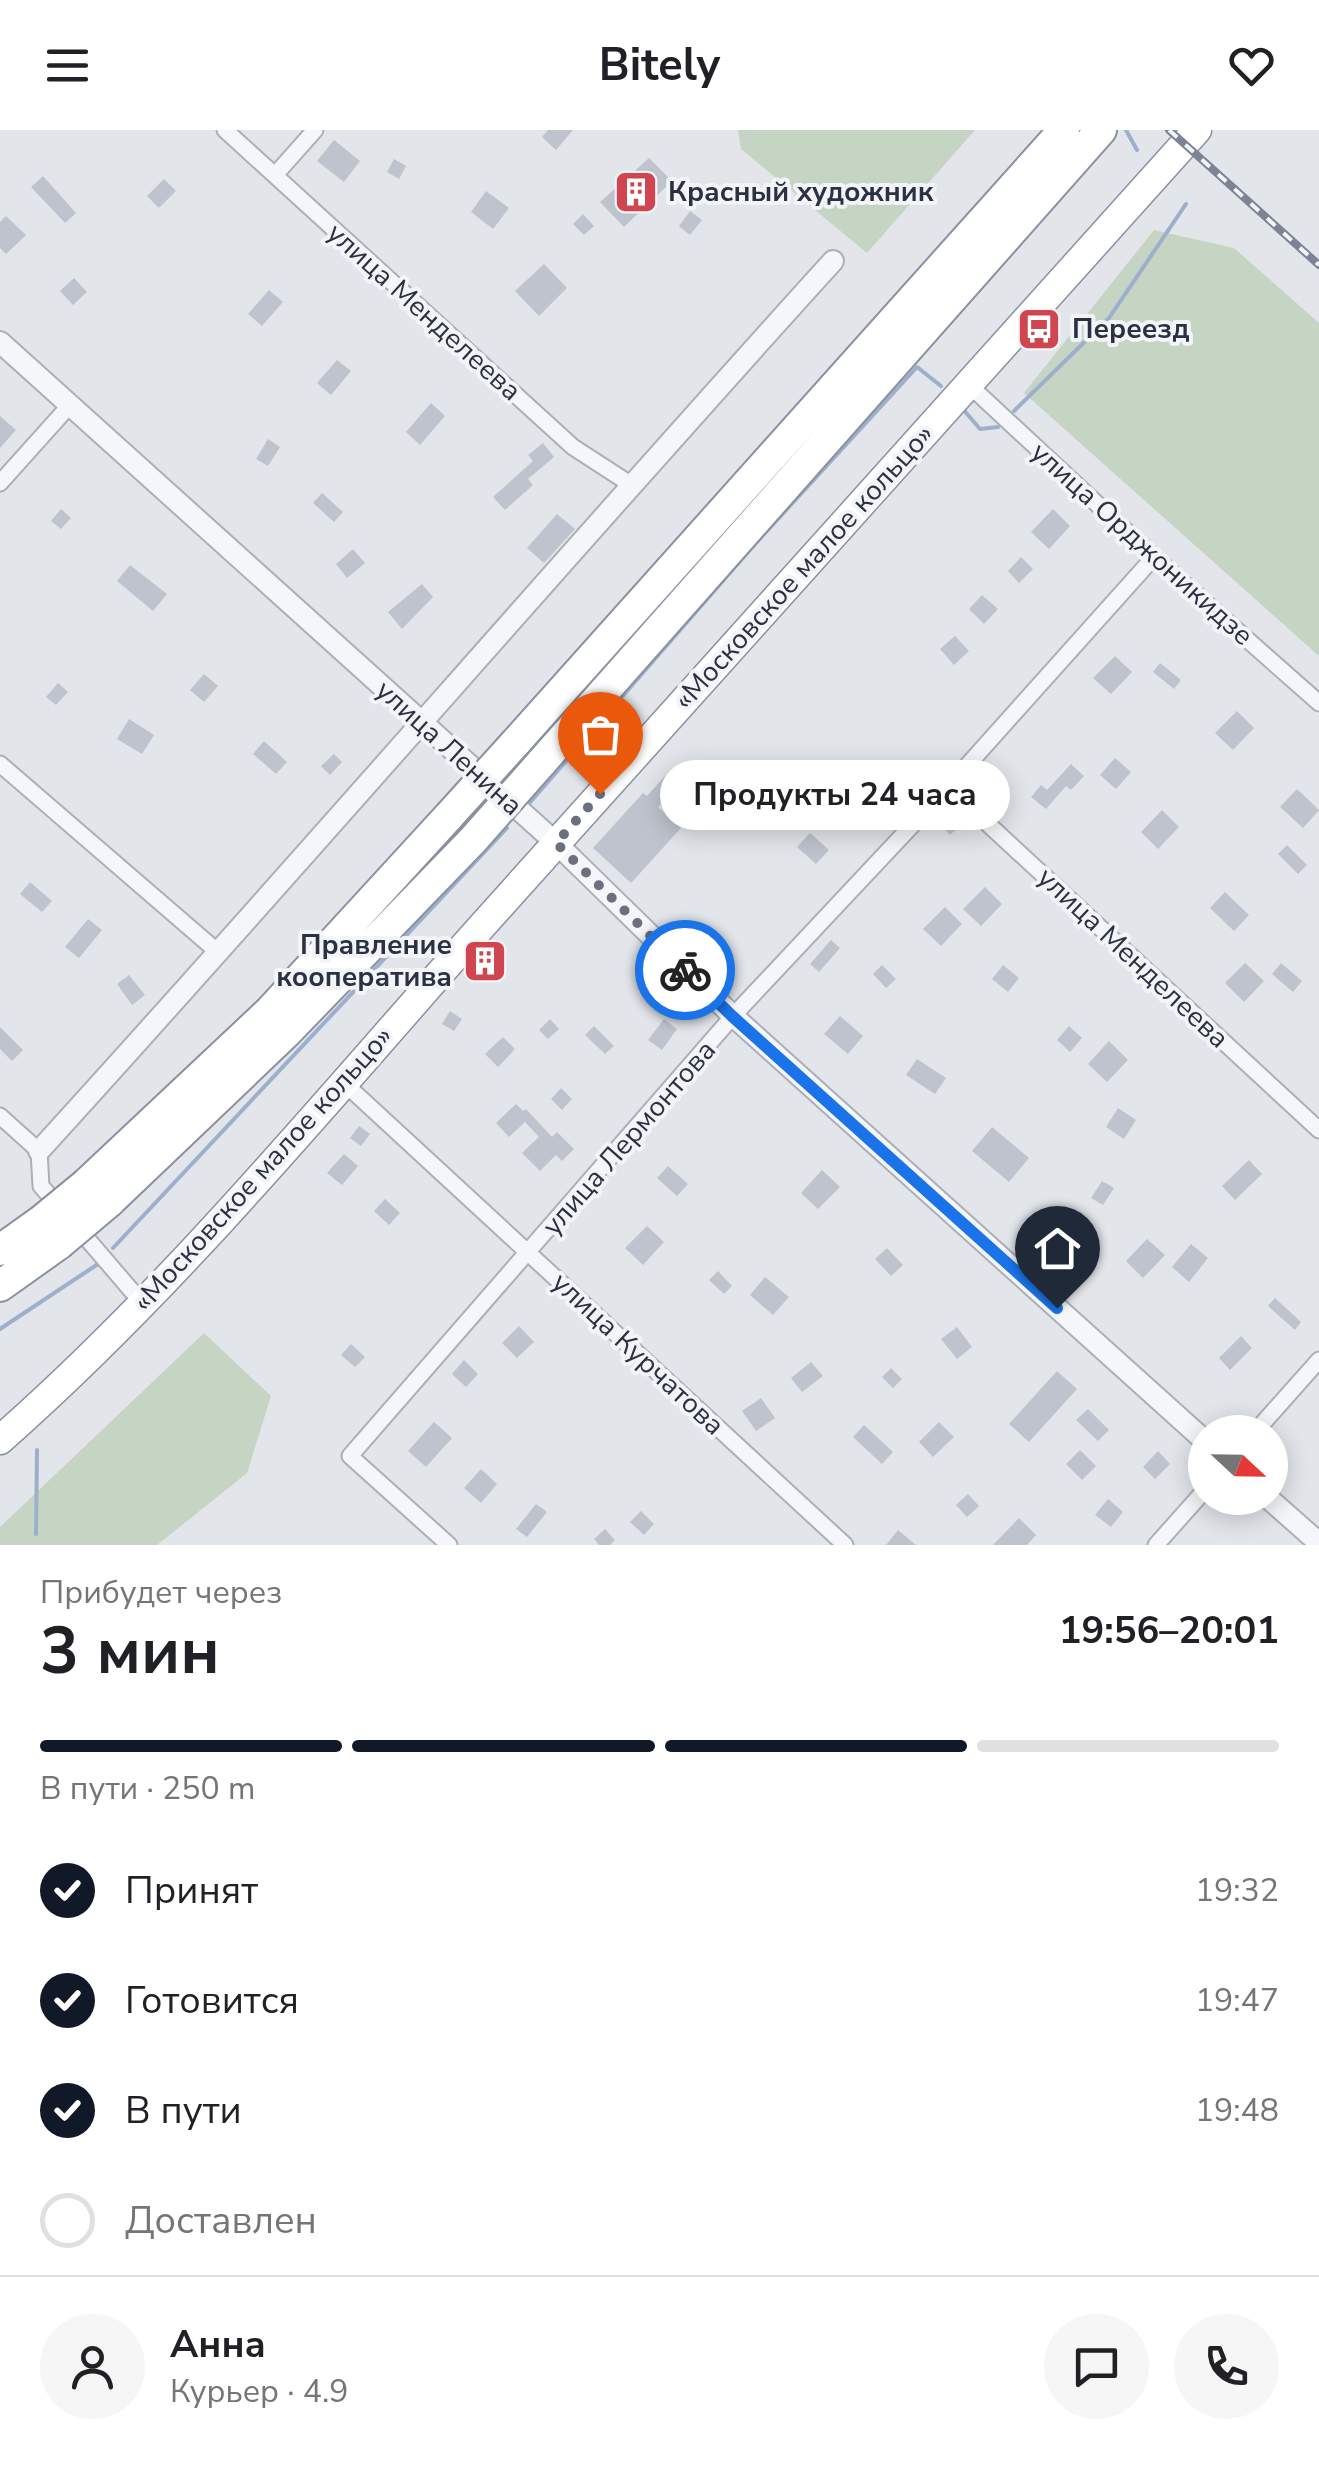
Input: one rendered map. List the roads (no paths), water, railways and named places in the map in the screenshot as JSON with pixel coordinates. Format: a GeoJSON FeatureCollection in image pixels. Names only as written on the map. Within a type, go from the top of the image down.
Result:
{"type":"FeatureCollection","features":[{"type":"Feature","properties":{"kind":"highway"},"geometry":{"type":"LineString","coordinates":[[98,1193],[1059,149],[1101,130]]}},
{"type":"Feature","properties":{"kind":"highway","name":"«Московское малое кольцо»"},"geometry":{"type":"LineString","coordinates":[[0,1440],[143,1304],[1196,130]]}},
{"type":"Feature","properties":{"kind":"highway"},"geometry":{"type":"LineString","coordinates":[[0,1286],[50,1232],[285,1034],[473,840],[1059,149]]}},
{"type":"Feature","properties":{"kind":"highway"},"geometry":{"type":"LineString","coordinates":[[0,1250],[50,1232]]}},
{"type":"Feature","properties":{"kind":"street","name":"улица Менделеева"},"geometry":{"type":"LineString","coordinates":[[225,130],[573,447],[630,484]]}},
{"type":"Feature","properties":{"kind":"street"},"geometry":{"type":"LineString","coordinates":[[275,176],[315,130]]}},
{"type":"Feature","properties":{"kind":"street"},"geometry":{"type":"LineString","coordinates":[[39,1150],[219,954],[630,484],[833,261]]}},
{"type":"Feature","properties":{"kind":"street","name":"улица Ленина"},"geometry":{"type":"LineString","coordinates":[[0,342],[556,843],[732,1016],[1188,1426]]}},
{"type":"Feature","properties":{"kind":"street","name":"улица Орджоникидзе"},"geometry":{"type":"LineString","coordinates":[[967,383],[1154,557],[1319,702]]}},
{"type":"Feature","properties":{"kind":"street"},"geometry":{"type":"LineString","coordinates":[[0,483],[70,405]]}},
{"type":"Feature","properties":{"kind":"street","name":"улица Лермонтова"},"geometry":{"type":"LineString","coordinates":[[449,1545],[350,1456],[732,1016],[948,787],[1154,557]]}},
{"type":"Feature","properties":{"kind":"street"},"geometry":{"type":"LineString","coordinates":[[0,764],[219,954]]}},
{"type":"Feature","properties":{"kind":"street","name":"улица Менделеева"},"geometry":{"type":"LineString","coordinates":[[948,787],[1319,1130]]}},
{"type":"Feature","properties":{"kind":"street","name":"улица Курчатова"},"geometry":{"type":"LineString","coordinates":[[343,1082],[845,1545]]}},
{"type":"Feature","properties":{"kind":"street"},"geometry":{"type":"LineString","coordinates":[[0,1116],[39,1150],[41,1186],[143,1304]]}},
{"type":"Feature","properties":{"kind":"street"},"geometry":{"type":"LineString","coordinates":[[1270,1415],[1319,1360]]}},
{"type":"Feature","properties":{"kind":"street"},"geometry":{"type":"LineString","coordinates":[[1156,1545],[1188,1509]]}},
{"type":"Feature","properties":{"kind":"street"},"geometry":{"type":"LineString","coordinates":[[1287,1515],[1319,1543]]}},
{"type":"Feature","properties":{"kind":"waterway"},"geometry":{"type":"LineString","coordinates":[[1126,130],[1137,150]]}},
{"type":"Feature","properties":{"kind":"waterway"},"geometry":{"type":"LineString","coordinates":[[1014,411],[1109,318],[1186,204]]}},
{"type":"Feature","properties":{"kind":"waterway"},"geometry":{"type":"LineString","coordinates":[[526,807],[755,544],[917,367],[941,386]]}},
{"type":"Feature","properties":{"kind":"waterway"},"geometry":{"type":"LineString","coordinates":[[962,408],[980,429],[998,427]]}},
{"type":"Feature","properties":{"kind":"waterway"},"geometry":{"type":"LineString","coordinates":[[113,1248],[507,828]]}},
{"type":"Feature","properties":{"kind":"waterway"},"geometry":{"type":"LineString","coordinates":[[0,1329],[98,1264]]}},
{"type":"Feature","properties":{"kind":"waterway"},"geometry":{"type":"LineString","coordinates":[[36,1534],[37,1450]]}},
{"type":"Feature","properties":{"kind":"railway"},"geometry":{"type":"LineString","coordinates":[[1169,130],[1319,265]]}},
{"type":"Feature","properties":{"kind":"place","name":"Красный художник"},"geometry":{"type":"Point","coordinates":[636,192]}},
{"type":"Feature","properties":{"kind":"place","name":"Переезд"},"geometry":{"type":"Point","coordinates":[1039,329]}},
{"type":"Feature","properties":{"kind":"place","name":"Продукты 24 часа"},"geometry":{"type":"Point","coordinates":[600,794]}},
{"type":"Feature","properties":{"kind":"place","name":"Правление кооператива"},"geometry":{"type":"Point","coordinates":[485,961]}}]}
